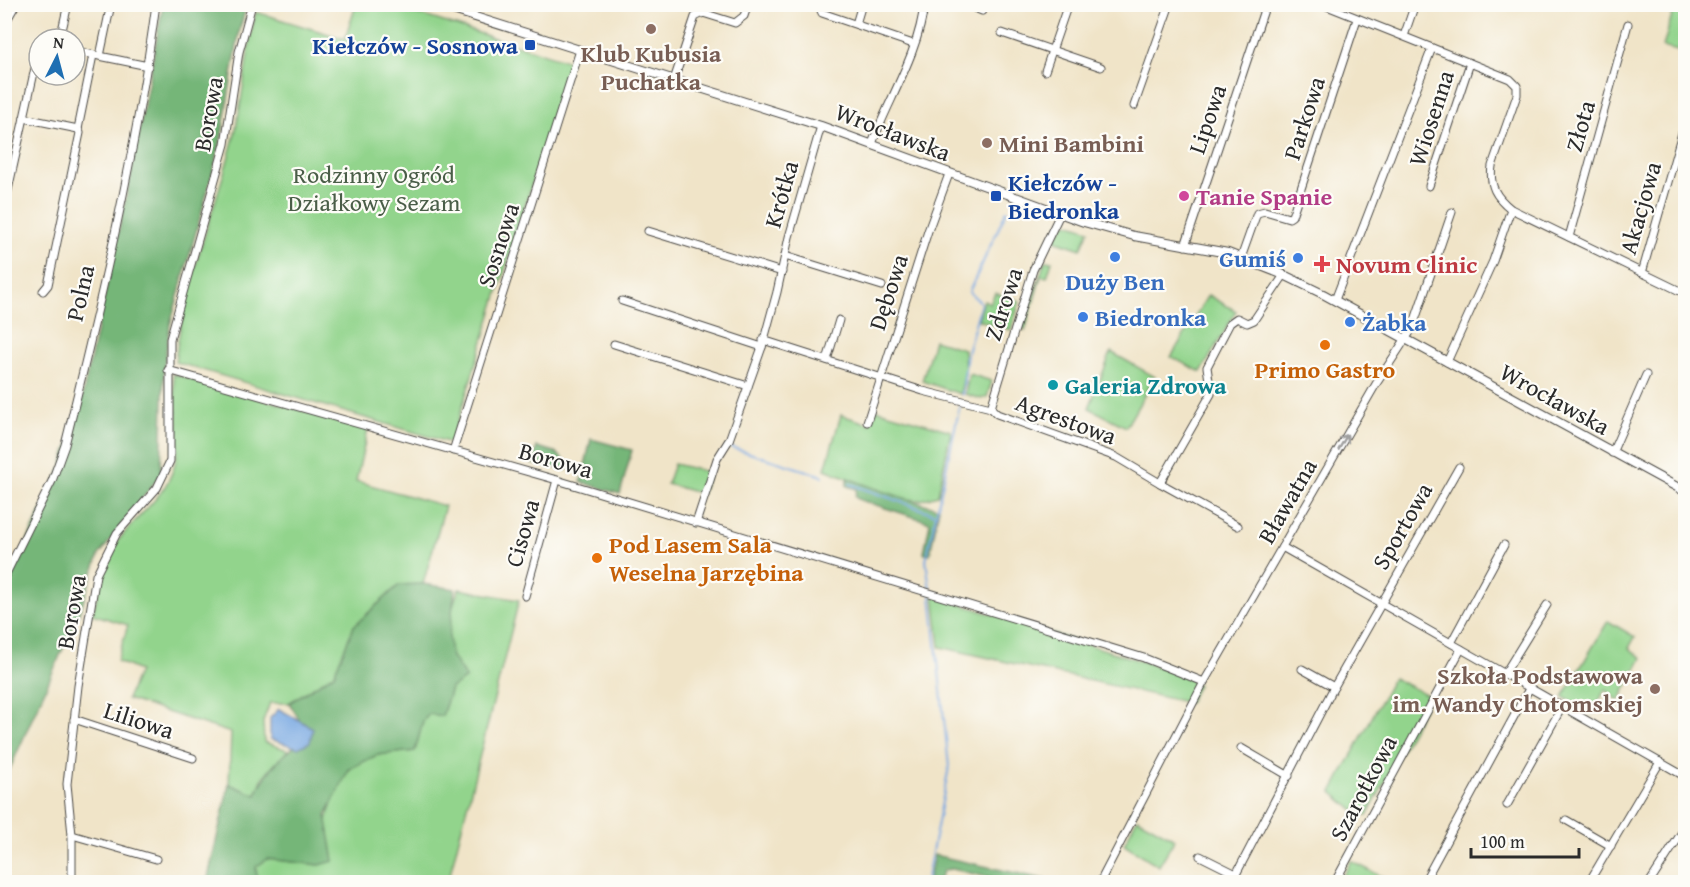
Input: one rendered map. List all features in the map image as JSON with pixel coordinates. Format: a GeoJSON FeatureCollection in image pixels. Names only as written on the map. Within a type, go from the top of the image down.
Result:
{"type":"FeatureCollection","features":[{"type":"Feature","properties":{"kind":"street"},"geometry":{"type":"LineString","coordinates":[[4,25],[16,4]]}},
{"type":"Feature","properties":{"kind":"street"},"geometry":{"type":"LineString","coordinates":[[63,27],[68,4]]}},
{"type":"Feature","properties":{"kind":"street"},"geometry":{"type":"LineString","coordinates":[[43,291],[48,285],[79,131],[111,4]]}},
{"type":"Feature","properties":{"kind":"street","name":"Polna"},"geometry":{"type":"LineString","coordinates":[[4,578],[52,481],[65,445],[121,201],[148,66],[156,4]]}},
{"type":"Feature","properties":{"kind":"street","name":"Borowa"},"geometry":{"type":"LineString","coordinates":[[72,882],[72,835],[67,784],[74,719],[96,575],[117,533],[157,488],[169,466],[171,446],[168,370],[172,329],[225,144],[239,52],[252,4]]}},
{"type":"Feature","properties":{"kind":"street","name":"Wrocławska"},"geometry":{"type":"LineString","coordinates":[[434,4],[821,126],[1060,214],[1134,236],[1241,258],[1284,275],[1335,300],[1686,492]]}},
{"type":"Feature","properties":{"kind":"street"},"geometry":{"type":"LineString","coordinates":[[675,80],[695,17],[703,13],[735,23],[744,15],[748,4]]}},
{"type":"Feature","properties":{"kind":"street"},"geometry":{"type":"LineString","coordinates":[[818,4],[822,13],[913,44]]}},
{"type":"Feature","properties":{"kind":"street"},"geometry":{"type":"LineString","coordinates":[[856,24],[862,4]]}},
{"type":"Feature","properties":{"kind":"street"},"geometry":{"type":"LineString","coordinates":[[872,144],[923,18],[924,4]]}},
{"type":"Feature","properties":{"kind":"street"},"geometry":{"type":"LineString","coordinates":[[965,4],[982,11]]}},
{"type":"Feature","properties":{"kind":"street"},"geometry":{"type":"LineString","coordinates":[[1045,71],[1068,4]]}},
{"type":"Feature","properties":{"kind":"street"},"geometry":{"type":"LineString","coordinates":[[1134,106],[1170,4]]}},
{"type":"Feature","properties":{"kind":"street","name":"Lipowa"},"geometry":{"type":"LineString","coordinates":[[1185,246],[1266,4]]}},
{"type":"Feature","properties":{"kind":"street","name":"Wiosenna"},"geometry":{"type":"LineString","coordinates":[[1322,4],[1510,79],[1516,86],[1517,95],[1490,177],[1496,194],[1511,209]]}},
{"type":"Feature","properties":{"kind":"street"},"geometry":{"type":"LineString","coordinates":[[1404,36],[1415,4]]}},
{"type":"Feature","properties":{"kind":"street","name":"Parkowa"},"geometry":{"type":"LineString","coordinates":[[1241,258],[1257,213],[1265,211],[1288,218],[1292,216],[1357,19]]}},
{"type":"Feature","properties":{"kind":"street","name":"Złota"},"geometry":{"type":"LineString","coordinates":[[1569,237],[1628,24]]}},
{"type":"Feature","properties":{"kind":"street"},"geometry":{"type":"LineString","coordinates":[[1002,33],[1101,67]]}},
{"type":"Feature","properties":{"kind":"street"},"geometry":{"type":"LineString","coordinates":[[1335,300],[1432,48]]}},
{"type":"Feature","properties":{"kind":"street","name":"Sosnowa"},"geometry":{"type":"LineString","coordinates":[[453,451],[580,50]]}},
{"type":"Feature","properties":{"kind":"street"},"geometry":{"type":"LineString","coordinates":[[87,54],[148,66]]}},
{"type":"Feature","properties":{"kind":"street","name":"Wiosenna"},"geometry":{"type":"LineString","coordinates":[[1429,186],[1470,63]]}},
{"type":"Feature","properties":{"kind":"street"},"geometry":{"type":"LineString","coordinates":[[4,208],[31,87]]}},
{"type":"Feature","properties":{"kind":"street"},"geometry":{"type":"LineString","coordinates":[[24,118],[79,131]]}},
{"type":"Feature","properties":{"kind":"street","name":"Akacjowa"},"geometry":{"type":"LineString","coordinates":[[1642,273],[1686,119]]}},
{"type":"Feature","properties":{"kind":"street","name":"Krótka"},"geometry":{"type":"LineString","coordinates":[[696,523],[717,459],[729,440],[763,343],[821,126]]}},
{"type":"Feature","properties":{"kind":"street","name":"Dębowa"},"geometry":{"type":"LineString","coordinates":[[867,422],[949,174]]}},
{"type":"Feature","properties":{"kind":"street"},"geometry":{"type":"LineString","coordinates":[[1447,362],[1494,261],[1511,209]]}},
{"type":"Feature","properties":{"kind":"street","name":"Akacjowa"},"geometry":{"type":"LineString","coordinates":[[1511,209],[1686,294]]}},
{"type":"Feature","properties":{"kind":"street"},"geometry":{"type":"LineString","coordinates":[[1406,340],[1412,329],[1452,212]]}},
{"type":"Feature","properties":{"kind":"street","name":"Zdrowa"},"geometry":{"type":"LineString","coordinates":[[991,408],[1033,270],[1060,214]]}},
{"type":"Feature","properties":{"kind":"street"},"geometry":{"type":"LineString","coordinates":[[648,231],[782,273]]}},
{"type":"Feature","properties":{"kind":"street"},"geometry":{"type":"LineString","coordinates":[[785,256],[882,286]]}},
{"type":"Feature","properties":{"kind":"street"},"geometry":{"type":"LineString","coordinates":[[1160,483],[1211,394],[1207,367],[1230,323],[1237,318],[1247,322],[1254,320],[1284,275]]}},
{"type":"Feature","properties":{"kind":"street"},"geometry":{"type":"LineString","coordinates":[[622,301],[827,360],[881,378]]}},
{"type":"Feature","properties":{"kind":"street"},"geometry":{"type":"LineString","coordinates":[[827,360],[839,320]]}},
{"type":"Feature","properties":{"kind":"street","name":"Bławatna"},"geometry":{"type":"LineString","coordinates":[[1100,882],[1204,682],[1376,384],[1406,340]]}},
{"type":"Feature","properties":{"kind":"street"},"geometry":{"type":"LineString","coordinates":[[615,344],[748,386]]}},
{"type":"Feature","properties":{"kind":"street","name":"Borowa"},"geometry":{"type":"LineString","coordinates":[[168,370],[557,480],[931,592],[1144,658],[1204,682]]}},
{"type":"Feature","properties":{"kind":"street"},"geometry":{"type":"LineString","coordinates":[[1612,453],[1646,375]]}},
{"type":"Feature","properties":{"kind":"street","name":"Agrestowa"},"geometry":{"type":"LineString","coordinates":[[881,378],[991,408],[997,414],[1116,457],[1238,526]]}},
{"type":"Feature","properties":{"kind":"street","name":"Sportowa"},"geometry":{"type":"LineString","coordinates":[[1380,604],[1459,467]]}},
{"type":"Feature","properties":{"kind":"street","name":"Cisowa"},"geometry":{"type":"LineString","coordinates":[[525,596],[557,480]]}},
{"type":"Feature","properties":{"kind":"street"},"geometry":{"type":"LineString","coordinates":[[1451,643],[1504,545]]}},
{"type":"Feature","properties":{"kind":"street","name":"Sportowa"},"geometry":{"type":"LineString","coordinates":[[1282,547],[1686,777]]}},
{"type":"Feature","properties":{"kind":"street"},"geometry":{"type":"LineString","coordinates":[[1232,882],[1380,604]]}},
{"type":"Feature","properties":{"kind":"street"},"geometry":{"type":"LineString","coordinates":[[1505,673],[1547,604]]}},
{"type":"Feature","properties":{"kind":"street","name":"Szarotkowa"},"geometry":{"type":"LineString","coordinates":[[1335,882],[1461,649]]}},
{"type":"Feature","properties":{"kind":"street"},"geometry":{"type":"LineString","coordinates":[[1302,669],[1334,687]]}},
{"type":"Feature","properties":{"kind":"street"},"geometry":{"type":"LineString","coordinates":[[1424,882],[1530,687]]}},
{"type":"Feature","properties":{"kind":"street"},"geometry":{"type":"LineString","coordinates":[[1507,805],[1562,707]]}},
{"type":"Feature","properties":{"kind":"street","name":"Liliowa"},"geometry":{"type":"LineString","coordinates":[[74,719],[193,758]]}},
{"type":"Feature","properties":{"kind":"street"},"geometry":{"type":"LineString","coordinates":[[1241,748],[1288,776]]}},
{"type":"Feature","properties":{"kind":"street"},"geometry":{"type":"LineString","coordinates":[[1589,882],[1659,762]]}},
{"type":"Feature","properties":{"kind":"street"},"geometry":{"type":"LineString","coordinates":[[1566,820],[1611,846]]}},
{"type":"Feature","properties":{"kind":"street"},"geometry":{"type":"LineString","coordinates":[[1650,882],[1686,826]]}},
{"type":"Feature","properties":{"kind":"street"},"geometry":{"type":"LineString","coordinates":[[72,835],[81,835],[156,859]]}},
{"type":"Feature","properties":{"kind":"street"},"geometry":{"type":"LineString","coordinates":[[1200,856],[1236,874]]}},
{"type":"Feature","properties":{"kind":"green space"},"geometry":{"type":"Polygon","coordinates":[[[163,5],[247,5],[240,28],[220,146],[170,325],[164,366],[161,474],[99,555],[81,608],[5,780],[5,589],[62,466],[80,407],[131,175],[163,5]]]}},
{"type":"Feature","properties":{"kind":"green space","name":"Rodzinny Ogród Działkowy Sezam"},"geometry":{"type":"Polygon","coordinates":[[[356,5],[390,5],[570,62],[451,443],[175,362],[179,333],[193,275],[235,133],[256,12],[345,39],[356,5]]]}},
{"type":"Feature","properties":{"kind":"green space"},"geometry":{"type":"Polygon","coordinates":[[[1675,5],[1685,5],[1685,53],[1663,47],[1675,5]]]}},
{"type":"Feature","properties":{"kind":"green space"},"geometry":{"type":"Polygon","coordinates":[[[1068,223],[1089,230],[1081,249],[1054,240],[1063,225],[1068,223]]]}},
{"type":"Feature","properties":{"kind":"green space"},"geometry":{"type":"Polygon","coordinates":[[[1045,261],[1052,261],[1047,277],[1041,276],[1025,331],[1022,327],[1045,261]]]}},
{"type":"Feature","properties":{"kind":"green space"},"geometry":{"type":"Polygon","coordinates":[[[995,293],[1020,301],[1011,330],[978,320],[984,300],[990,303],[995,293]]]}},
{"type":"Feature","properties":{"kind":"green space"},"geometry":{"type":"Polygon","coordinates":[[[1208,295],[1236,311],[1201,372],[1171,357],[1208,295]]]}},
{"type":"Feature","properties":{"kind":"green space"},"geometry":{"type":"Polygon","coordinates":[[[934,340],[964,349],[965,373],[960,394],[922,381],[934,340]]]}},
{"type":"Feature","properties":{"kind":"green space"},"geometry":{"type":"Polygon","coordinates":[[[1111,352],[1155,377],[1126,427],[1089,408],[1111,352]]]}},
{"type":"Feature","properties":{"kind":"green space"},"geometry":{"type":"Polygon","coordinates":[[[173,374],[368,429],[356,481],[445,506],[423,584],[399,585],[354,626],[334,674],[289,703],[270,703],[263,721],[264,742],[288,750],[263,777],[256,795],[229,784],[231,733],[127,699],[139,671],[117,661],[128,625],[92,614],[111,552],[123,534],[164,488],[174,467],[177,456],[178,421],[173,374]]]}},
{"type":"Feature","properties":{"kind":"green space"},"geometry":{"type":"Polygon","coordinates":[[[969,374],[992,381],[987,397],[981,399],[965,394],[969,374]]]}},
{"type":"Feature","properties":{"kind":"green space"},"geometry":{"type":"Polygon","coordinates":[[[875,409],[951,431],[938,495],[921,500],[901,499],[825,469],[841,415],[870,424],[875,409]]]}},
{"type":"Feature","properties":{"kind":"green space"},"geometry":{"type":"Polygon","coordinates":[[[591,439],[632,450],[620,494],[581,482],[591,439]]]}},
{"type":"Feature","properties":{"kind":"green space"},"geometry":{"type":"Polygon","coordinates":[[[537,447],[555,452],[569,464],[567,470],[532,464],[537,447]]]}},
{"type":"Feature","properties":{"kind":"green space"},"geometry":{"type":"Polygon","coordinates":[[[674,464],[709,472],[702,494],[667,484],[674,464]]]}},
{"type":"Feature","properties":{"kind":"green space"},"geometry":{"type":"Polygon","coordinates":[[[847,478],[939,508],[930,554],[924,553],[930,522],[860,500],[855,497],[857,489],[847,486],[847,478]]]}},
{"type":"Feature","properties":{"kind":"green space"},"geometry":{"type":"Polygon","coordinates":[[[423,584],[455,589],[449,636],[451,655],[466,678],[451,688],[442,716],[429,714],[423,721],[415,751],[377,755],[349,769],[326,815],[334,861],[320,865],[267,859],[256,867],[257,882],[207,882],[229,784],[256,795],[260,785],[278,761],[310,736],[289,703],[334,674],[354,626],[399,585],[423,584]]]}},
{"type":"Feature","properties":{"kind":"green space"},"geometry":{"type":"Polygon","coordinates":[[[459,589],[519,600],[448,882],[257,882],[256,867],[267,859],[320,865],[330,807],[342,780],[351,769],[361,761],[374,756],[415,751],[423,721],[429,714],[442,716],[451,688],[466,678],[452,657],[449,646],[451,612],[459,589]]]}},
{"type":"Feature","properties":{"kind":"green space"},"geometry":{"type":"Polygon","coordinates":[[[934,596],[1182,674],[1198,685],[1189,703],[940,647],[934,596]]]}},
{"type":"Feature","properties":{"kind":"green space"},"geometry":{"type":"Polygon","coordinates":[[[1608,621],[1635,637],[1629,648],[1642,658],[1619,701],[1605,689],[1593,714],[1563,697],[1608,621]]]}},
{"type":"Feature","properties":{"kind":"green space"},"geometry":{"type":"Polygon","coordinates":[[[1393,678],[1430,696],[1367,816],[1353,810],[1332,792],[1393,678]]]}},
{"type":"Feature","properties":{"kind":"green space"},"geometry":{"type":"Polygon","coordinates":[[[1137,818],[1175,839],[1159,866],[1124,844],[1137,818]]]}},
{"type":"Feature","properties":{"kind":"green space"},"geometry":{"type":"Polygon","coordinates":[[[934,855],[1057,882],[1010,882],[952,869],[944,870],[938,882],[928,882],[934,855]]]}},
{"type":"Feature","properties":{"kind":"green space"},"geometry":{"type":"Polygon","coordinates":[[[1351,861],[1383,877],[1380,882],[1340,882],[1351,861]]]}},
{"type":"Feature","properties":{"kind":"water"},"geometry":{"type":"Polygon","coordinates":[[[279,709],[313,728],[310,742],[298,748],[270,739],[270,718],[279,709]]]}},
{"type":"Feature","properties":{"kind":"waterway"},"geometry":{"type":"LineString","coordinates":[[962,395],[967,353],[981,303],[969,292],[1007,210]]}},
{"type":"Feature","properties":{"kind":"waterway"},"geometry":{"type":"LineString","coordinates":[[930,589],[926,560],[960,405]]}},
{"type":"Feature","properties":{"kind":"waterway"},"geometry":{"type":"LineString","coordinates":[[730,447],[823,476]]}},
{"type":"Feature","properties":{"kind":"waterway"},"geometry":{"type":"LineString","coordinates":[[850,484],[935,514]]}},
{"type":"Feature","properties":{"kind":"waterway"},"geometry":{"type":"LineString","coordinates":[[926,882],[949,767],[931,595]]}},
{"type":"Feature","properties":{"kind":"place","name":"Klub Kubusia Puchatka"},"geometry":{"type":"Point","coordinates":[651,29]}},
{"type":"Feature","properties":{"kind":"place","name":"Kiełczów - Sosnowa"},"geometry":{"type":"Point","coordinates":[530,45]}},
{"type":"Feature","properties":{"kind":"place","name":"Mini Bambini"},"geometry":{"type":"Point","coordinates":[987,143]}},
{"type":"Feature","properties":{"kind":"place","name":"Kiełczów - Biedronka"},"geometry":{"type":"Point","coordinates":[996,196]}},
{"type":"Feature","properties":{"kind":"place","name":"Tanie Spanie"},"geometry":{"type":"Point","coordinates":[1184,196]}},
{"type":"Feature","properties":{"kind":"place","name":"Duży Ben"},"geometry":{"type":"Point","coordinates":[1115,257]}},
{"type":"Feature","properties":{"kind":"place","name":"Gumiś"},"geometry":{"type":"Point","coordinates":[1298,258]}},
{"type":"Feature","properties":{"kind":"place","name":"Novum Clinic"},"geometry":{"type":"Point","coordinates":[1322,264]}},
{"type":"Feature","properties":{"kind":"place","name":"Biedronka"},"geometry":{"type":"Point","coordinates":[1083,317]}},
{"type":"Feature","properties":{"kind":"place","name":"Żabka"},"geometry":{"type":"Point","coordinates":[1350,322]}},
{"type":"Feature","properties":{"kind":"place","name":"Primo Gastro"},"geometry":{"type":"Point","coordinates":[1325,345]}},
{"type":"Feature","properties":{"kind":"place","name":"Galeria Zdrowa"},"geometry":{"type":"Point","coordinates":[1053,385]}},
{"type":"Feature","properties":{"kind":"place","name":"Pod Lasem Sala Weselna Jarzębina"},"geometry":{"type":"Point","coordinates":[597,558]}},
{"type":"Feature","properties":{"kind":"place","name":"Szkoła Podstawowa im. Wandy Chotomskiej"},"geometry":{"type":"Point","coordinates":[1655,689]}}]}
